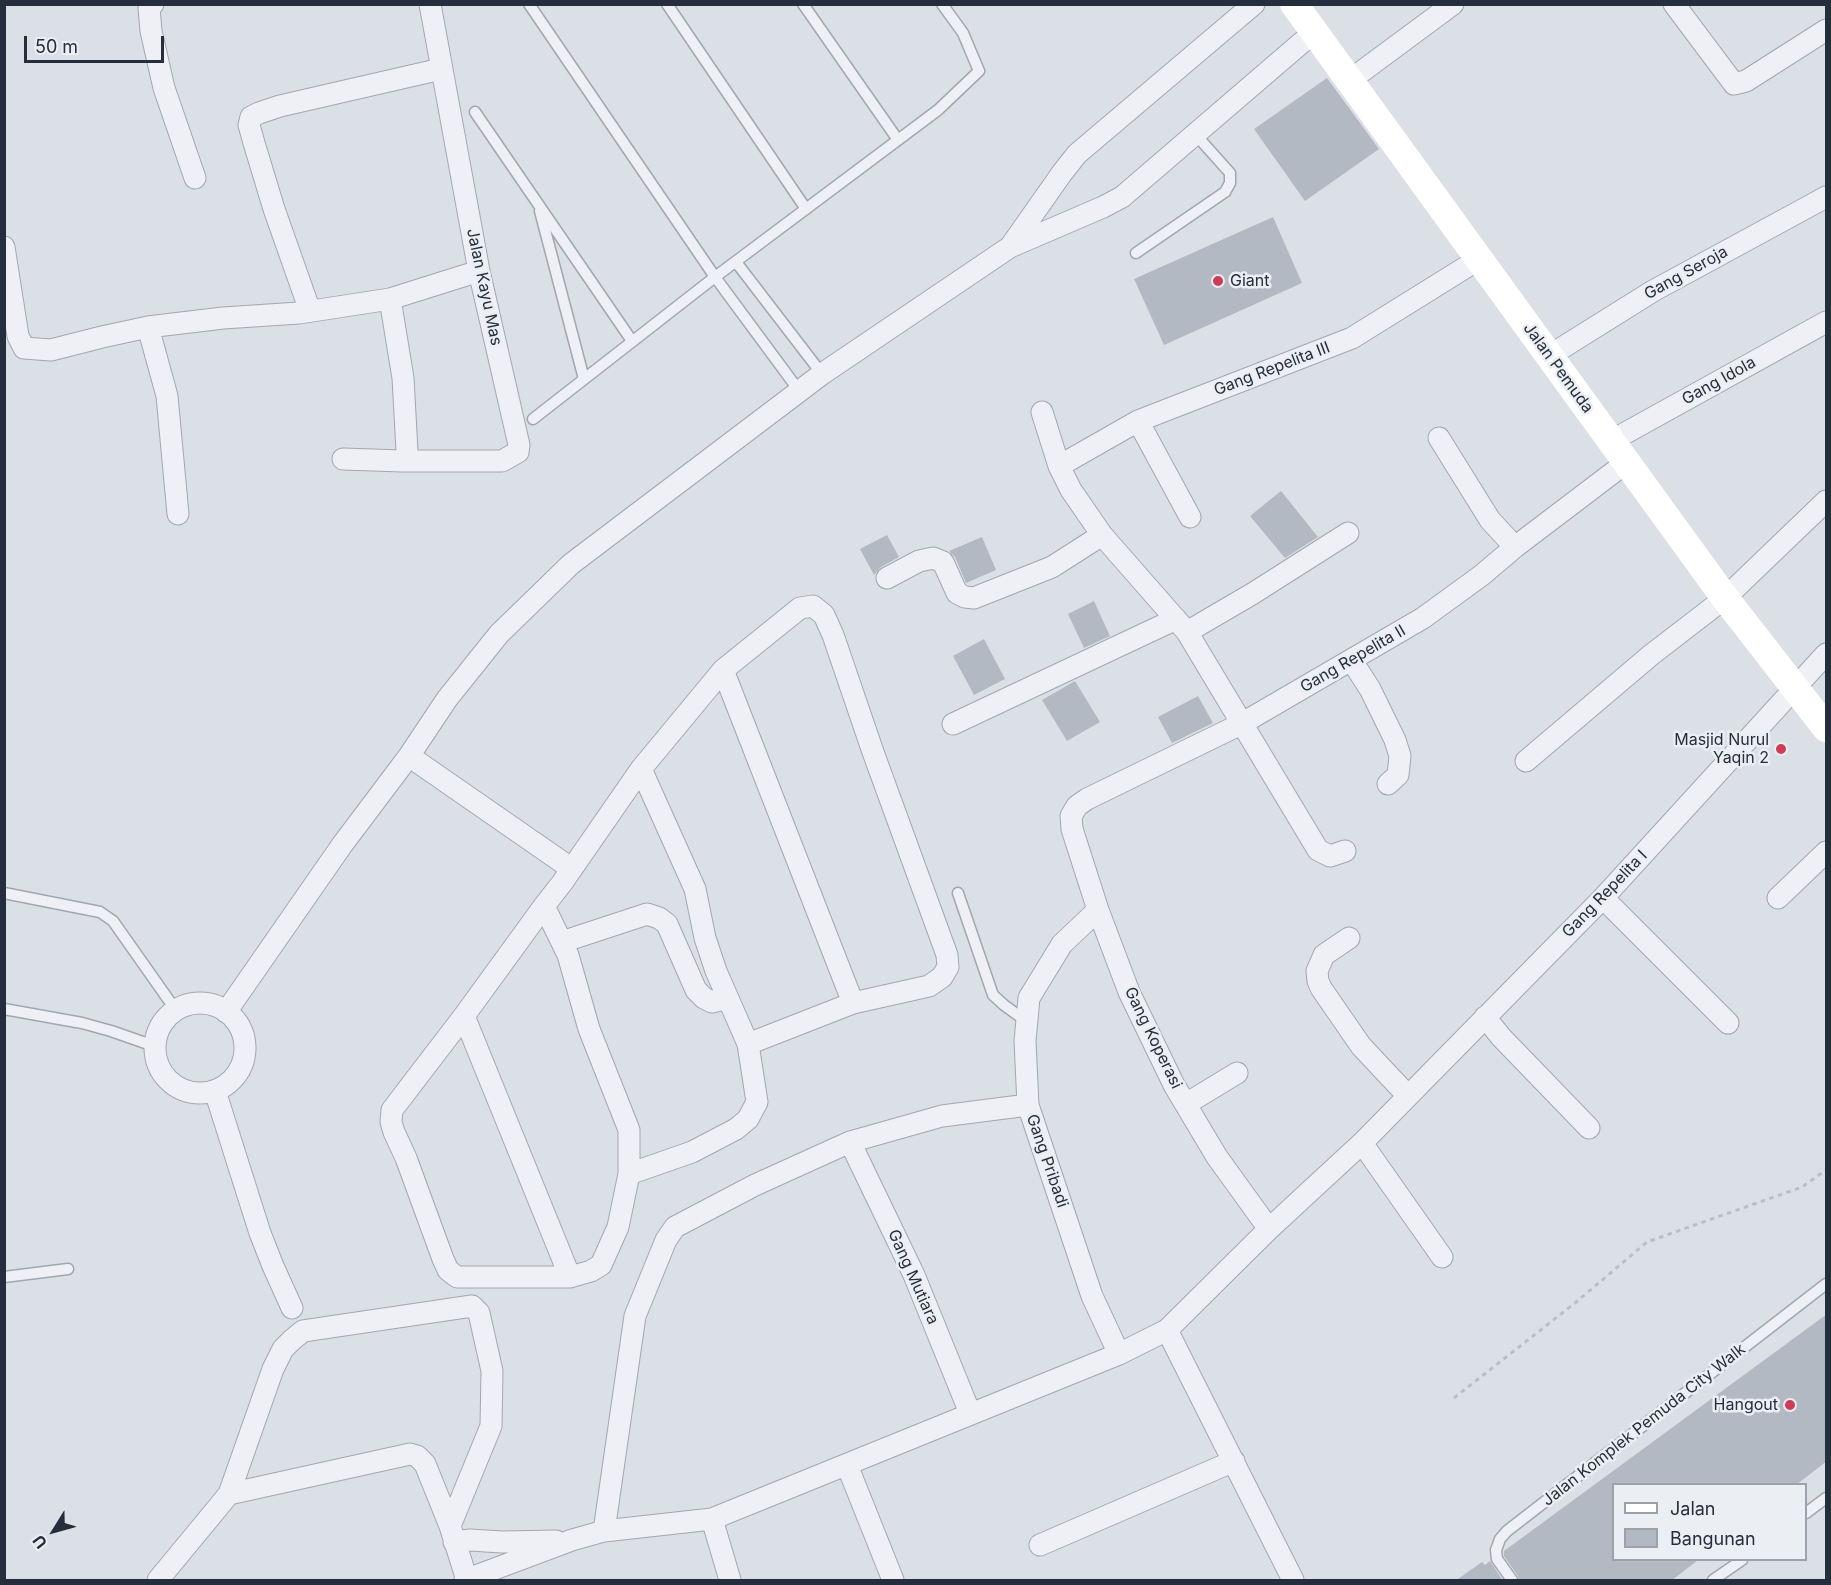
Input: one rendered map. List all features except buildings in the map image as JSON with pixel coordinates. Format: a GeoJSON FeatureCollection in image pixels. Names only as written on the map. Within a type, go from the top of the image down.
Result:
{"type":"FeatureCollection","features":[{"type":"Feature","properties":{"kind":"main road","name":"Jalan Pemuda"},"geometry":{"type":"LineString","coordinates":[[1294,4],[1725,598],[1827,728]]}},
{"type":"Feature","properties":{"kind":"street"},"geometry":{"type":"LineString","coordinates":[[153,4],[149,8],[151,31],[164,88],[195,178]]}},
{"type":"Feature","properties":{"kind":"street","name":"Jalan Kayu Mas"},"geometry":{"type":"LineString","coordinates":[[402,461],[502,461],[518,452],[519,446],[479,271],[430,4]]}},
{"type":"Feature","properties":{"kind":"street"},"geometry":{"type":"LineString","coordinates":[[1010,248],[1077,154],[1254,4]]}},
{"type":"Feature","properties":{"kind":"street"},"geometry":{"type":"LineString","coordinates":[[1349,81],[1452,4]]}},
{"type":"Feature","properties":{"kind":"street"},"geometry":{"type":"LineString","coordinates":[[1674,4],[1734,84],[1746,81],[1827,30]]}},
{"type":"Feature","properties":{"kind":"street"},"geometry":{"type":"LineString","coordinates":[[226,1011],[342,845],[409,756],[447,699],[499,634],[572,564],[822,375],[1010,248],[1103,207],[1122,196],[1314,32]]}},
{"type":"Feature","properties":{"kind":"street"},"geometry":{"type":"LineString","coordinates":[[310,311],[270,198],[249,125],[251,117],[280,106],[441,69]]}},
{"type":"Feature","properties":{"kind":"street","name":"Gang Seroja"},"geometry":{"type":"LineString","coordinates":[[1549,356],[1653,291],[1827,198]]}},
{"type":"Feature","properties":{"kind":"street"},"geometry":{"type":"LineString","coordinates":[[4,248],[18,336],[14,345],[51,350],[148,327],[223,318],[299,313],[390,299],[479,271]]}},
{"type":"Feature","properties":{"kind":"street","name":"Gang Repelita III"},"geometry":{"type":"LineString","coordinates":[[1059,466],[1138,421],[1352,338],[1479,259]]}},
{"type":"Feature","properties":{"kind":"street"},"geometry":{"type":"LineString","coordinates":[[343,459],[402,461],[406,456],[403,378],[390,299]]}},
{"type":"Feature","properties":{"kind":"street","name":"Gang Idola"},"geometry":{"type":"LineString","coordinates":[[1619,452],[1827,322]]}},
{"type":"Feature","properties":{"kind":"street"},"geometry":{"type":"LineString","coordinates":[[148,327],[168,396],[178,514]]}},
{"type":"Feature","properties":{"kind":"street"},"geometry":{"type":"LineString","coordinates":[[1042,412],[1059,466],[1071,490],[1102,535],[1181,626],[1318,850],[1330,856],[1345,851]]}},
{"type":"Feature","properties":{"kind":"street"},"geometry":{"type":"LineString","coordinates":[[1138,421],[1190,517]]}},
{"type":"Feature","properties":{"kind":"street"},"geometry":{"type":"LineString","coordinates":[[1439,438],[1490,520],[1515,547]]}},
{"type":"Feature","properties":{"kind":"street","name":"Gang Repelita II"},"geometry":{"type":"LineString","coordinates":[[1072,829],[1071,816],[1077,806],[1087,799],[1240,724],[1423,618],[1482,575],[1619,452]]}},
{"type":"Feature","properties":{"kind":"street"},"geometry":{"type":"LineString","coordinates":[[1526,760],[1651,654],[1725,598],[1827,501]]}},
{"type":"Feature","properties":{"kind":"street"},"geometry":{"type":"LineString","coordinates":[[953,724],[1252,594],[1348,533]]}},
{"type":"Feature","properties":{"kind":"street"},"geometry":{"type":"LineString","coordinates":[[887,578],[919,561],[933,558],[943,562],[957,593],[974,598],[1052,567],[1102,535]]}},
{"type":"Feature","properties":{"kind":"street"},"geometry":{"type":"LineString","coordinates":[[544,906],[568,954],[589,1029],[629,1130],[628,1174],[618,1227],[601,1265],[591,1272],[570,1277],[457,1277],[448,1270],[443,1258],[394,1132],[391,1122],[392,1110],[465,1016],[544,906],[572,869],[641,769],[723,670],[800,608],[813,606],[824,615],[833,635],[947,955],[948,967],[942,977],[929,986],[853,1003],[748,1044]]}},
{"type":"Feature","properties":{"kind":"street","name":"Gang Repelita I"},"geometry":{"type":"LineString","coordinates":[[572,1540],[604,1531],[712,1519],[1119,1354],[1167,1330],[1269,1229],[1362,1143],[1603,898],[1827,654]]}},
{"type":"Feature","properties":{"kind":"street"},"geometry":{"type":"LineString","coordinates":[[1352,661],[1370,689],[1395,740],[1400,756],[1398,775],[1388,784]]}},
{"type":"Feature","properties":{"kind":"street"},"geometry":{"type":"LineString","coordinates":[[723,670],[853,1003]]}},
{"type":"Feature","properties":{"kind":"street"},"geometry":{"type":"LineString","coordinates":[[409,756],[572,869]]}},
{"type":"Feature","properties":{"kind":"street"},"geometry":{"type":"LineString","coordinates":[[628,1174],[692,1152],[736,1129],[748,1119],[757,1102],[748,1044],[716,971],[705,938],[695,889],[641,769]]}},
{"type":"Feature","properties":{"kind":"street","name":"Gang Koperasi"},"geometry":{"type":"LineString","coordinates":[[1072,829],[1098,910],[1129,992],[1174,1085],[1217,1157],[1269,1229]]}},
{"type":"Feature","properties":{"kind":"street"},"geometry":{"type":"LineString","coordinates":[[1778,898],[1827,852]]}},
{"type":"Feature","properties":{"kind":"street"},"geometry":{"type":"LineString","coordinates":[[1603,898],[1728,1023]]}},
{"type":"Feature","properties":{"kind":"street","name":"Gang Pribadi"},"geometry":{"type":"LineString","coordinates":[[1098,910],[1062,944],[1029,998],[1025,1041],[1028,1105],[1092,1296],[1119,1354]]}},
{"type":"Feature","properties":{"kind":"street"},"geometry":{"type":"LineString","coordinates":[[562,942],[647,914],[659,918],[667,924],[696,990],[712,1002],[728,998]]}},
{"type":"Feature","properties":{"kind":"street"},"geometry":{"type":"LineString","coordinates":[[1349,938],[1324,955],[1319,963],[1317,971],[1321,988],[1361,1046],[1408,1096]]}},
{"type":"Feature","properties":{"kind":"street"},"geometry":{"type":"LineString","coordinates":[[196,1002],[217,1006],[235,1019],[244,1038],[244,1060],[240,1071],[233,1079],[214,1091],[195,1094],[182,1090],[165,1077],[155,1057],[154,1046],[160,1025],[175,1010],[185,1004],[196,1002]]}},
{"type":"Feature","properties":{"kind":"street"},"geometry":{"type":"LineString","coordinates":[[465,1016],[570,1277]]}},
{"type":"Feature","properties":{"kind":"street"},"geometry":{"type":"LineString","coordinates":[[1485,1017],[1501,1037],[1589,1128]]}},
{"type":"Feature","properties":{"kind":"street"},"geometry":{"type":"LineString","coordinates":[[1186,1104],[1237,1073]]}},
{"type":"Feature","properties":{"kind":"street"},"geometry":{"type":"LineString","coordinates":[[214,1091],[260,1233],[291,1308]]}},
{"type":"Feature","properties":{"kind":"street"},"geometry":{"type":"LineString","coordinates":[[604,1531],[635,1316],[666,1240],[675,1227],[755,1185],[850,1142],[942,1116],[1028,1105]]}},
{"type":"Feature","properties":{"kind":"street","name":"Gang Mutiara"},"geometry":{"type":"LineString","coordinates":[[850,1142],[914,1275],[970,1413]]}},
{"type":"Feature","properties":{"kind":"street"},"geometry":{"type":"LineString","coordinates":[[1362,1143],[1442,1257]]}},
{"type":"Feature","properties":{"kind":"street"},"geometry":{"type":"LineString","coordinates":[[158,1581],[229,1494],[273,1369],[283,1349],[303,1331],[472,1306],[479,1313],[492,1371],[491,1426],[452,1534]]}},
{"type":"Feature","properties":{"kind":"street"},"geometry":{"type":"LineString","coordinates":[[1167,1330],[1293,1581]]}},
{"type":"Feature","properties":{"kind":"street"},"geometry":{"type":"LineString","coordinates":[[229,1494],[410,1455],[417,1456],[425,1464],[452,1534],[466,1580],[572,1540]]}},
{"type":"Feature","properties":{"kind":"street"},"geometry":{"type":"LineString","coordinates":[[1040,1545],[1234,1461]]}},
{"type":"Feature","properties":{"kind":"street"},"geometry":{"type":"LineString","coordinates":[[847,1465],[893,1581]]}},
{"type":"Feature","properties":{"kind":"street"},"geometry":{"type":"LineString","coordinates":[[712,1519],[730,1581]]}},
{"type":"Feature","properties":{"kind":"street"},"geometry":{"type":"LineString","coordinates":[[452,1534],[470,1540],[502,1542],[572,1540]]}},
{"type":"Feature","properties":{"kind":"lane"},"geometry":{"type":"LineString","coordinates":[[529,4],[716,277],[800,392]]}},
{"type":"Feature","properties":{"kind":"lane"},"geometry":{"type":"LineString","coordinates":[[667,4],[806,209]]}},
{"type":"Feature","properties":{"kind":"lane"},"geometry":{"type":"LineString","coordinates":[[803,4],[898,140]]}},
{"type":"Feature","properties":{"kind":"lane"},"geometry":{"type":"LineString","coordinates":[[533,418],[938,110],[980,71],[963,33],[942,4]]}},
{"type":"Feature","properties":{"kind":"lane"},"geometry":{"type":"LineString","coordinates":[[475,112],[633,341]]}},
{"type":"Feature","properties":{"kind":"lane"},"geometry":{"type":"LineString","coordinates":[[1136,253],[1225,192],[1230,183],[1230,173],[1196,135]]}},
{"type":"Feature","properties":{"kind":"lane"},"geometry":{"type":"LineString","coordinates":[[538,202],[584,379]]}},
{"type":"Feature","properties":{"kind":"lane"},"geometry":{"type":"LineString","coordinates":[[736,262],[822,375]]}},
{"type":"Feature","properties":{"kind":"lane"},"geometry":{"type":"LineString","coordinates":[[4,893],[100,912],[113,921],[175,1010]]}},
{"type":"Feature","properties":{"kind":"lane"},"geometry":{"type":"LineString","coordinates":[[958,893],[993,995],[1026,1021]]}},
{"type":"Feature","properties":{"kind":"lane"},"geometry":{"type":"LineString","coordinates":[[4,1009],[111,1030],[154,1046]]}},
{"type":"Feature","properties":{"kind":"lane"},"geometry":{"type":"LineString","coordinates":[[4,1277],[68,1269]]}},
{"type":"Feature","properties":{"kind":"lane","name":"Jalan Komplek Pemuda City Walk"},"geometry":{"type":"LineString","coordinates":[[1512,1581],[1497,1559],[1496,1551],[1500,1539],[1507,1532],[1827,1284]]}},
{"type":"Feature","properties":{"kind":"lane"},"geometry":{"type":"LineString","coordinates":[[1807,1512],[1827,1498]]}},
{"type":"Feature","properties":{"kind":"lane"},"geometry":{"type":"LineString","coordinates":[[1713,1581],[1741,1561]]}},
{"type":"Feature","properties":{"kind":"path"},"geometry":{"type":"LineString","coordinates":[[1454,1398],[1575,1304],[1647,1242],[1803,1187],[1827,1170]]}},
{"type":"Feature","properties":{"kind":"place","name":"Giant"},"geometry":{"type":"Point","coordinates":[1218,281]}},
{"type":"Feature","properties":{"kind":"place","name":"Masjid Nurul Yaqin 2"},"geometry":{"type":"Point","coordinates":[1781,749]}},
{"type":"Feature","properties":{"kind":"place","name":"Hangout"},"geometry":{"type":"Point","coordinates":[1790,1405]}}]}
